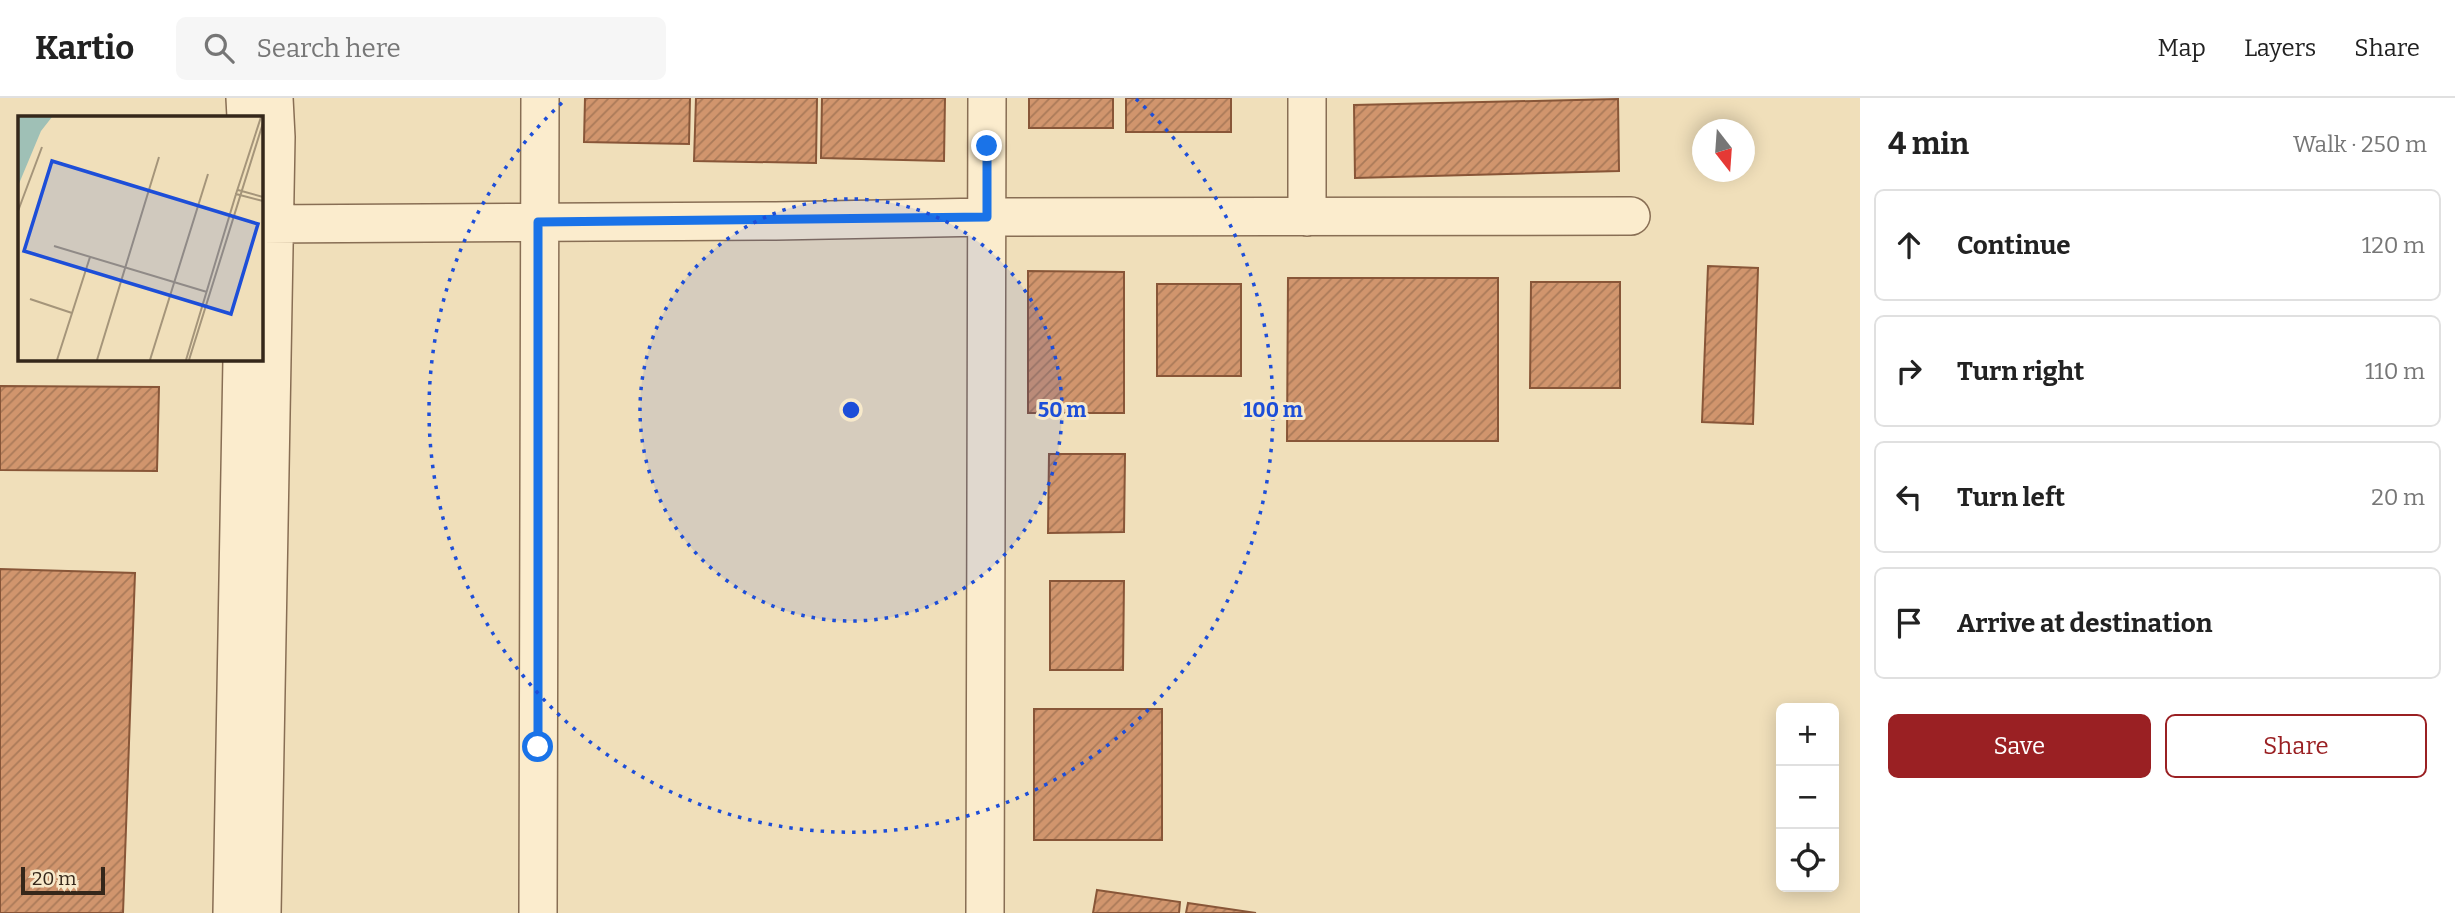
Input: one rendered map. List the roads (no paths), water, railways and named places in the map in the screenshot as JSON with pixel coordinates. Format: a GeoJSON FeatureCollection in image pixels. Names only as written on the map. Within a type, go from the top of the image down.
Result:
{"type":"FeatureCollection","features":[{"type":"Feature","properties":{"kind":"street"},"geometry":{"type":"LineString","coordinates":[[245,98],[246,116]]}},
{"type":"Feature","properties":{"kind":"street"},"geometry":{"type":"LineString","coordinates":[[262,913],[267,224],[274,98]]}},
{"type":"Feature","properties":{"kind":"street"},"geometry":{"type":"LineString","coordinates":[[538,913],[540,98]]}},
{"type":"Feature","properties":{"kind":"street"},"geometry":{"type":"LineString","coordinates":[[985,913],[987,98]]}},
{"type":"Feature","properties":{"kind":"street"},"geometry":{"type":"LineString","coordinates":[[1307,98],[1307,217]]}},
{"type":"Feature","properties":{"kind":"street"},"geometry":{"type":"LineString","coordinates":[[267,224],[987,217],[1631,216]]}},
{"type":"Feature","properties":{"kind":"street"},"geometry":{"type":"LineString","coordinates":[[232,913],[242,360]]}}]}
